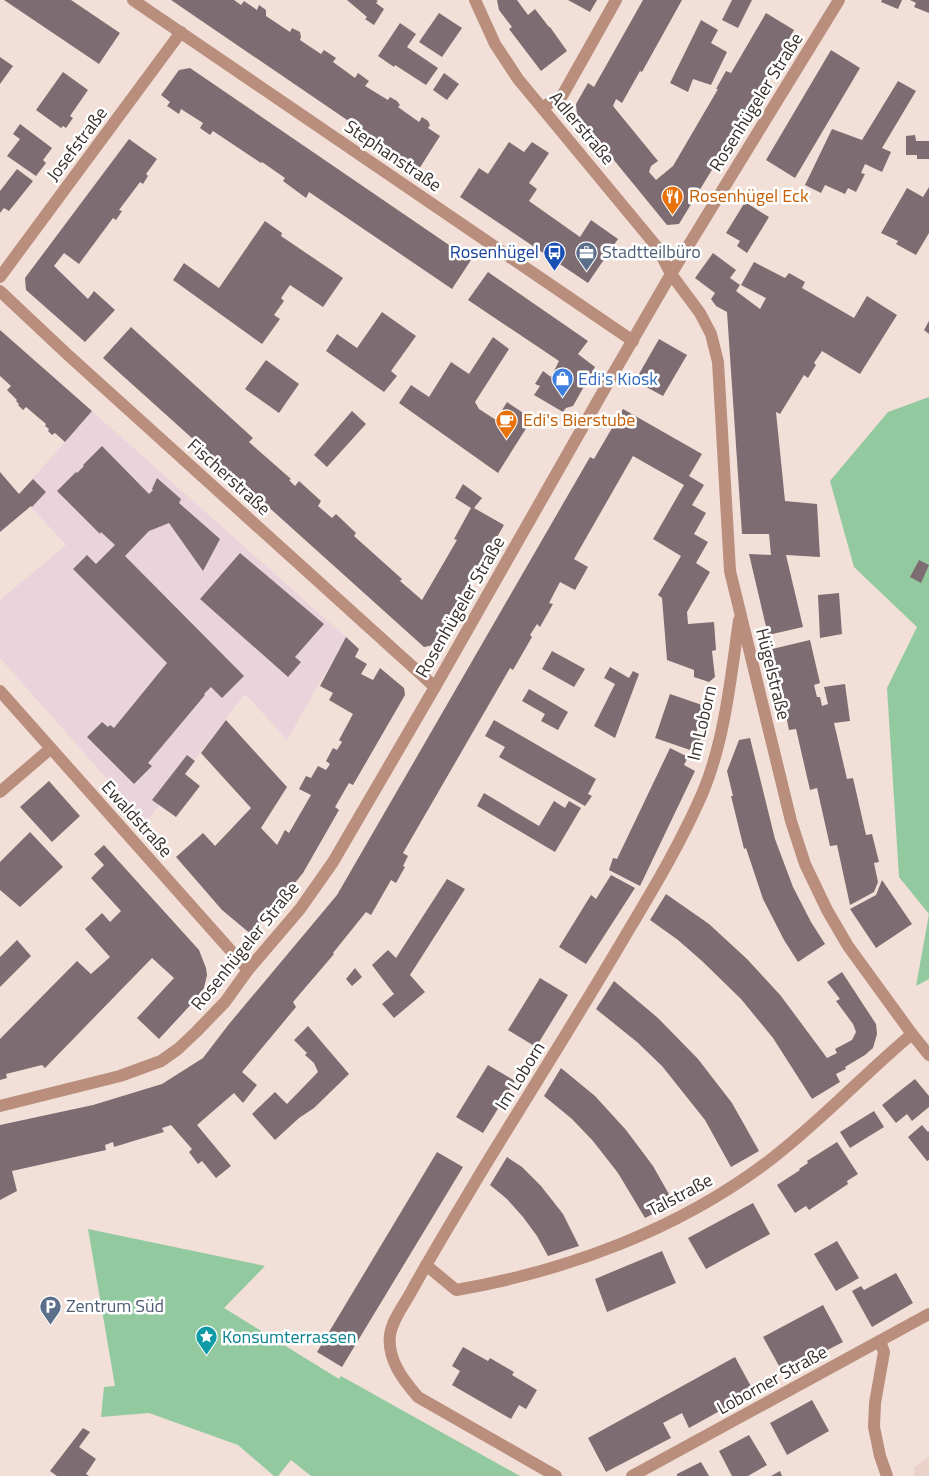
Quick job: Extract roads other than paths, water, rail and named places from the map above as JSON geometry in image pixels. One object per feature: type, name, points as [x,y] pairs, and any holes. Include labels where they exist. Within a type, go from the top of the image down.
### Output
[{"type":"street","name":"Stephanstraße","points":[[133,0],[633,341]]},
{"type":"street","name":"Adlerstraße","points":[[475,0],[495,44],[518,78],[658,247],[671,274]]},
{"type":"street","points":[[542,107],[562,96],[616,0]]},
{"type":"street","name":"Rosenhügeler Straße","points":[[0,1106],[120,1076],[161,1061],[178,1049],[225,1002],[248,970],[300,909],[333,862],[671,274],[839,0]]},
{"type":"street","name":"Josefstraße","points":[[0,277],[181,32]]},
{"type":"street","name":"Hügelstraße","points":[[671,274],[700,313],[711,334],[718,362],[730,571],[791,821],[805,864],[827,910],[848,946],[929,1055]]},
{"type":"street","name":"Fischerstraße","points":[[0,291],[68,355],[435,687]]},
{"type":"street","name":"Im Loborn","points":[[556,1476],[418,1397],[396,1368],[390,1336],[396,1319],[426,1266],[648,899],[683,832],[703,790],[720,737],[740,616]]},
{"type":"street","name":"Ewaldstraße","points":[[0,691],[248,970]]},
{"type":"street","points":[[0,792],[50,749]]},
{"type":"street","name":"Talstraße","points":[[426,1266],[456,1290],[492,1284],[610,1249],[665,1224],[730,1189],[770,1160],[812,1125],[881,1060],[912,1034]]},
{"type":"street","name":"Loborner Straße","points":[[632,1476],[929,1314]]},
{"type":"street","points":[[880,1341],[884,1352],[875,1403],[874,1427],[880,1456],[887,1476]]},
{"type":"place","name":"Rosenhügel Eck","points":[[673,215]]},
{"type":"place","name":"Rosenhügel","points":[[555,271]]},
{"type":"place","name":"Stadtteilbüro","points":[[586,271]]},
{"type":"place","name":"Edi's Kiosk","points":[[562,398]]},
{"type":"place","name":"Edi's Bierstube","points":[[507,439]]},
{"type":"place","name":"Zentrum Süd","points":[[50,1325]]},
{"type":"place","name":"Konsumterrassen","points":[[206,1356]]}]
